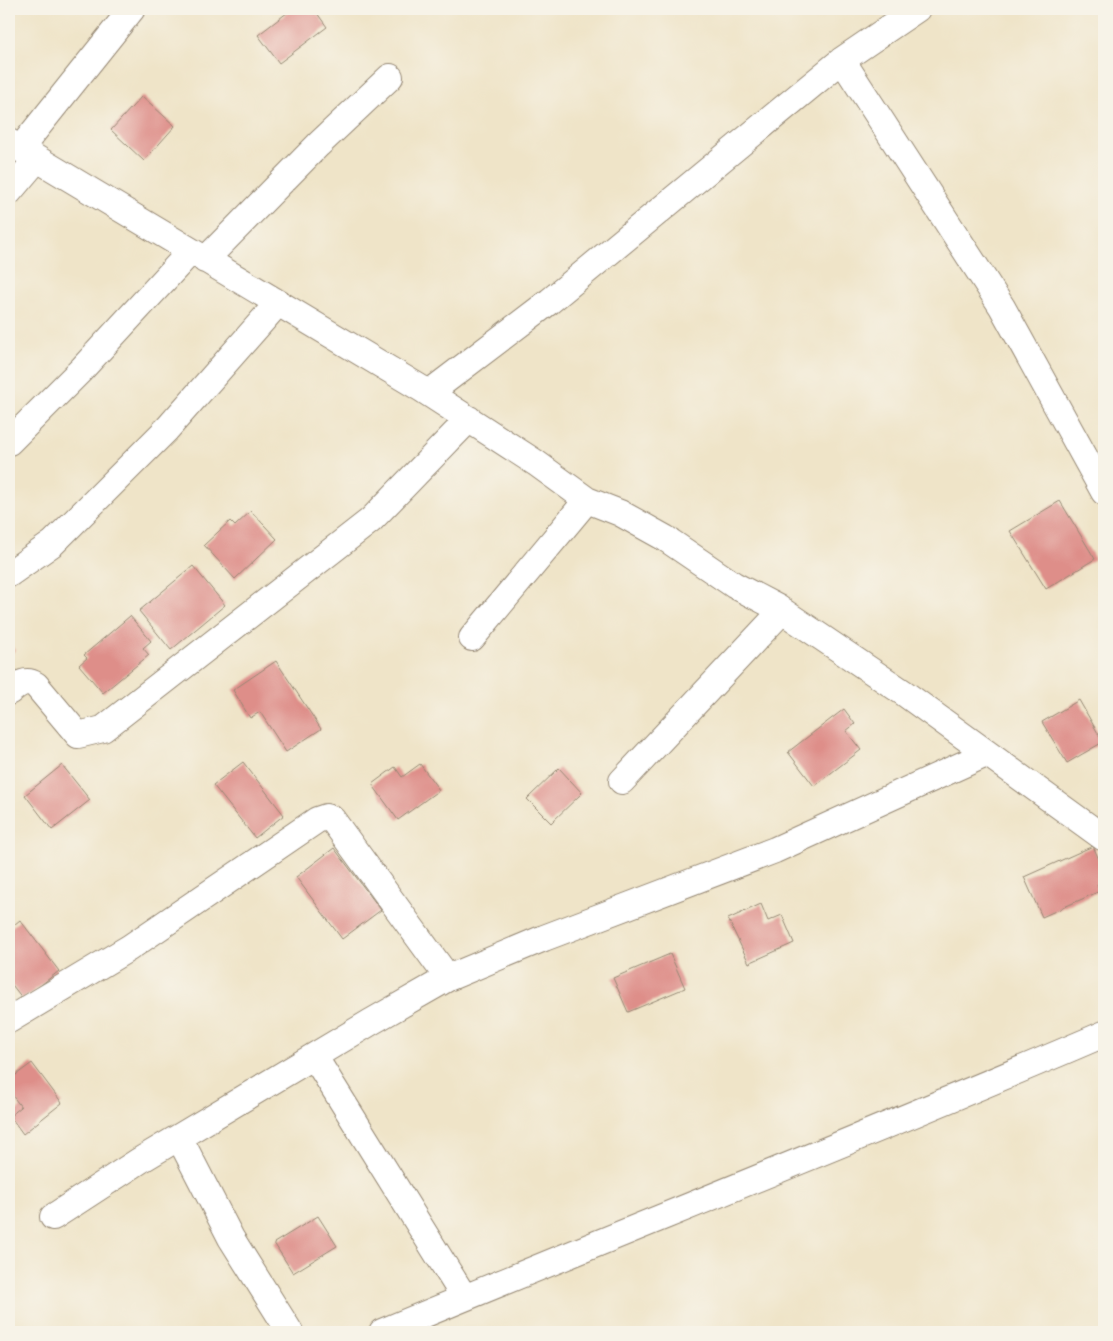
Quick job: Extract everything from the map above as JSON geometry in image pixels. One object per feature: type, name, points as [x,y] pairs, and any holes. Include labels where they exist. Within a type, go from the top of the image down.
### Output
[{"type":"street","points":[[9,192],[22,150],[132,9]]},
{"type":"street","points":[[429,393],[550,301],[842,60],[918,9]]},
{"type":"street","points":[[842,60],[1002,307],[1104,492]]},
{"type":"street","points":[[9,442],[198,255],[390,77]]},
{"type":"street","points":[[22,150],[429,393],[587,500],[620,513],[665,538],[734,585],[782,611],[904,693],[1104,838]]},
{"type":"street","points":[[9,574],[53,543],[167,429],[278,303]]},
{"type":"street","points":[[9,692],[21,682],[30,681],[36,685],[78,735],[103,729],[371,520],[470,419]]},
{"type":"street","points":[[472,638],[587,500]]},
{"type":"street","points":[[622,781],[782,611]]},
{"type":"street","points":[[53,1217],[179,1137],[448,978],[544,938],[775,850],[986,754]]},
{"type":"street","points":[[9,1020],[129,948],[317,820],[326,817],[332,819],[448,978]]},
{"type":"street","points":[[382,1332],[464,1296],[682,1211],[1104,1034]]},
{"type":"street","points":[[314,1056],[464,1296]]},
{"type":"street","points":[[179,1137],[231,1238],[290,1332]]},
{"type":"building","points":[[292,9],[314,9],[327,27],[279,63],[258,35]]},
{"type":"building","points":[[142,96],[175,126],[144,161],[111,130]]},
{"type":"building","points":[[1060,501],[1095,559],[1046,589],[1010,531]]},
{"type":"building","points":[[251,511],[277,539],[235,579],[204,545],[230,521],[235,526]]},
{"type":"building","points":[[193,566],[225,605],[171,650],[139,611]]},
{"type":"building","points":[[130,616],[151,641],[143,648],[149,655],[103,693],[79,665],[87,658],[84,655]]},
{"type":"building","points":[[9,644],[15,650],[9,656]]},
{"type":"building","points":[[276,661],[321,729],[286,752],[260,712],[250,718],[233,690]]},
{"type":"building","points":[[1079,700],[1103,742],[1067,763],[1042,722]]},
{"type":"building","points":[[844,709],[855,724],[846,731],[861,750],[814,786],[788,752]]},
{"type":"building","points":[[243,762],[284,815],[255,838],[213,785]]},
{"type":"building","points":[[420,764],[439,790],[398,820],[372,784],[395,767],[402,777]]},
{"type":"building","points":[[62,765],[90,800],[52,830],[25,795]]},
{"type":"building","points":[[559,768],[582,793],[551,823],[527,799]]},
{"type":"building","points":[[1093,846],[1104,871],[1104,882],[1097,885],[1100,891],[1042,917],[1024,877]]},
{"type":"building","points":[[334,848],[381,910],[342,939],[296,877]]},
{"type":"building","points":[[761,904],[768,921],[782,915],[794,943],[749,963],[728,919]]},
{"type":"building","points":[[20,920],[59,971],[23,999],[9,981],[9,929]]},
{"type":"building","points":[[670,954],[685,988],[628,1012],[613,978]]},
{"type":"building","points":[[32,1063],[62,1103],[23,1134],[10,1116],[21,1107],[9,1091],[9,1080]]},
{"type":"building","points":[[318,1216],[337,1246],[293,1273],[274,1243]]}]
